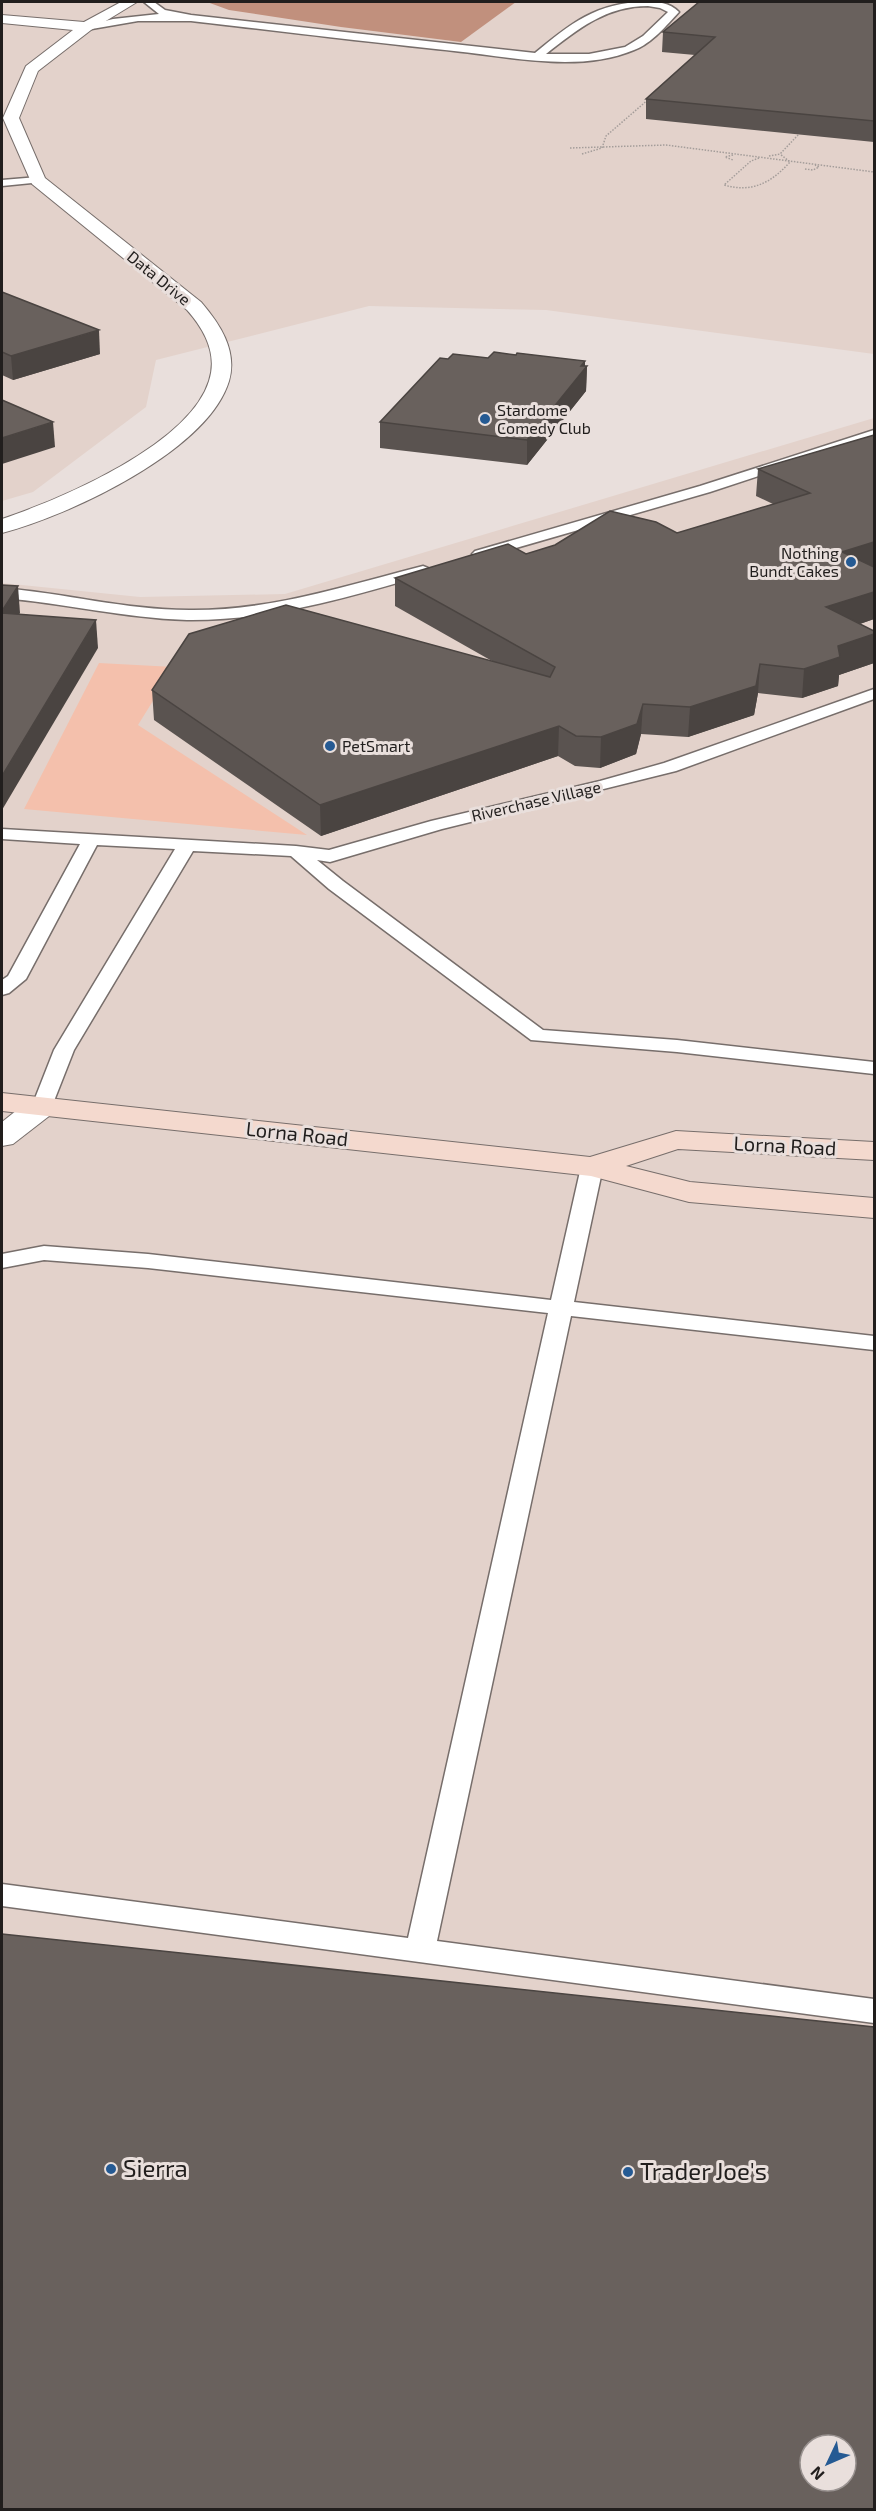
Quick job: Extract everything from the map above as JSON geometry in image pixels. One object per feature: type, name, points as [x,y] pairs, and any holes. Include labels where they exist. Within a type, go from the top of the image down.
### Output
[{"type":"street","name":"Data Drive","points":[[2,526],[83,493],[138,466],[180,434],[206,407],[219,382],[220,358],[215,332],[194,306],[38,180],[11,118],[31,69],[86,27],[130,2]]},
{"type":"street","points":[[2,19],[86,27]]},
{"type":"street","name":"Lorna Road","points":[[2,1102],[592,1167],[689,1192],[874,1208]]},
{"type":"street","points":[[2,1137],[42,1106]]},
{"type":"street","name":"Lorna Road","points":[[592,1167],[676,1140],[874,1151]]},
{"type":"lane","points":[[149,2],[162,12],[191,18]]},
{"type":"lane","points":[[86,27],[125,19],[160,16],[353,38],[539,55],[605,55],[632,48],[674,12],[667,6],[652,3],[626,3],[610,6],[596,13],[539,55]]},
{"type":"lane","points":[[2,183],[38,180]]},
{"type":"lane","points":[[465,559],[705,489],[874,434]]},
{"type":"lane","points":[[2,593],[138,611],[188,615],[226,613],[352,592],[442,566]]},
{"type":"lane","name":"Riverchase Village","points":[[2,834],[296,851],[330,856],[504,808],[670,767],[874,694]]},
{"type":"lane","points":[[2,989],[16,979],[91,840]]},
{"type":"lane","points":[[42,1106],[64,1050],[187,845]]},
{"type":"lane","points":[[296,851],[336,885],[538,1036],[677,1046],[874,1068]]},
{"type":"lane","points":[[420,1952],[563,1308],[592,1167]]},
{"type":"lane","points":[[2,1261],[44,1253],[148,1261],[874,1343]]},
{"type":"lane","points":[[2,1895],[874,2011]]},
{"type":"path","points":[[582,154],[597,151],[603,146],[606,136],[657,92]]},
{"type":"path","points":[[788,160],[790,162],[788,165],[760,187],[748,189],[724,185],[751,161],[780,154],[800,134]]},
{"type":"path","points":[[570,148],[666,145],[874,172]]},
{"type":"path","points":[[733,160],[725,157],[738,154]]},
{"type":"path","points":[[780,154],[788,160]]},
{"type":"path","points":[[805,169],[813,170],[819,167],[811,163]]},
{"type":"shaded area","points":[[2,2],[874,2],[874,354],[546,310],[369,306],[156,360],[146,407],[33,492],[2,501],[2,252],[4,251],[2,250]]},
{"type":"shaded area","points":[[207,2],[516,2],[461,42],[229,10]]},
{"type":"shaded area","points":[[874,418],[874,2509],[2,2509],[2,583],[140,597],[285,594]]},
{"type":"shaded area","points":[[99,663],[174,667],[138,725],[307,835],[24,809]]},
{"type":"building","points":[[699,2],[874,2],[874,121],[646,99],[715,37],[663,32]]},
{"type":"building","points":[[2,292],[99,330],[11,356],[2,352]]},
{"type":"building","points":[[494,352],[585,361],[581,366],[587,366],[527,440],[380,422],[440,358],[448,359],[453,354],[488,358]]},
{"type":"building","points":[[2,400],[53,422],[2,438]]},
{"type":"building","points":[[874,435],[874,542],[842,552],[874,567],[874,592],[826,607],[874,631],[874,634],[838,646],[840,657],[804,669],[760,664],[756,686],[690,707],[643,704],[637,724],[601,737],[576,736],[559,726],[320,805],[152,690],[189,634],[286,605],[550,677],[555,667],[395,578],[508,544],[526,554],[555,545],[610,511],[656,522],[677,533],[810,493],[758,469]]},
{"type":"building","points":[[2,585],[18,586],[2,611]]},
{"type":"building","points":[[2,613],[96,620],[2,776]]},
{"type":"building","points":[[2,1934],[874,2027],[874,2510],[2,2510]]},
{"type":"place","name":"Stardome Comedy Club","points":[[485,419]]},
{"type":"place","name":"Nothing Bundt Cakes","points":[[851,562]]},
{"type":"place","name":"PetSmart","points":[[330,746]]},
{"type":"place","name":"Sierra","points":[[111,2169]]},
{"type":"place","name":"Trader Joe's","points":[[628,2172]]}]
